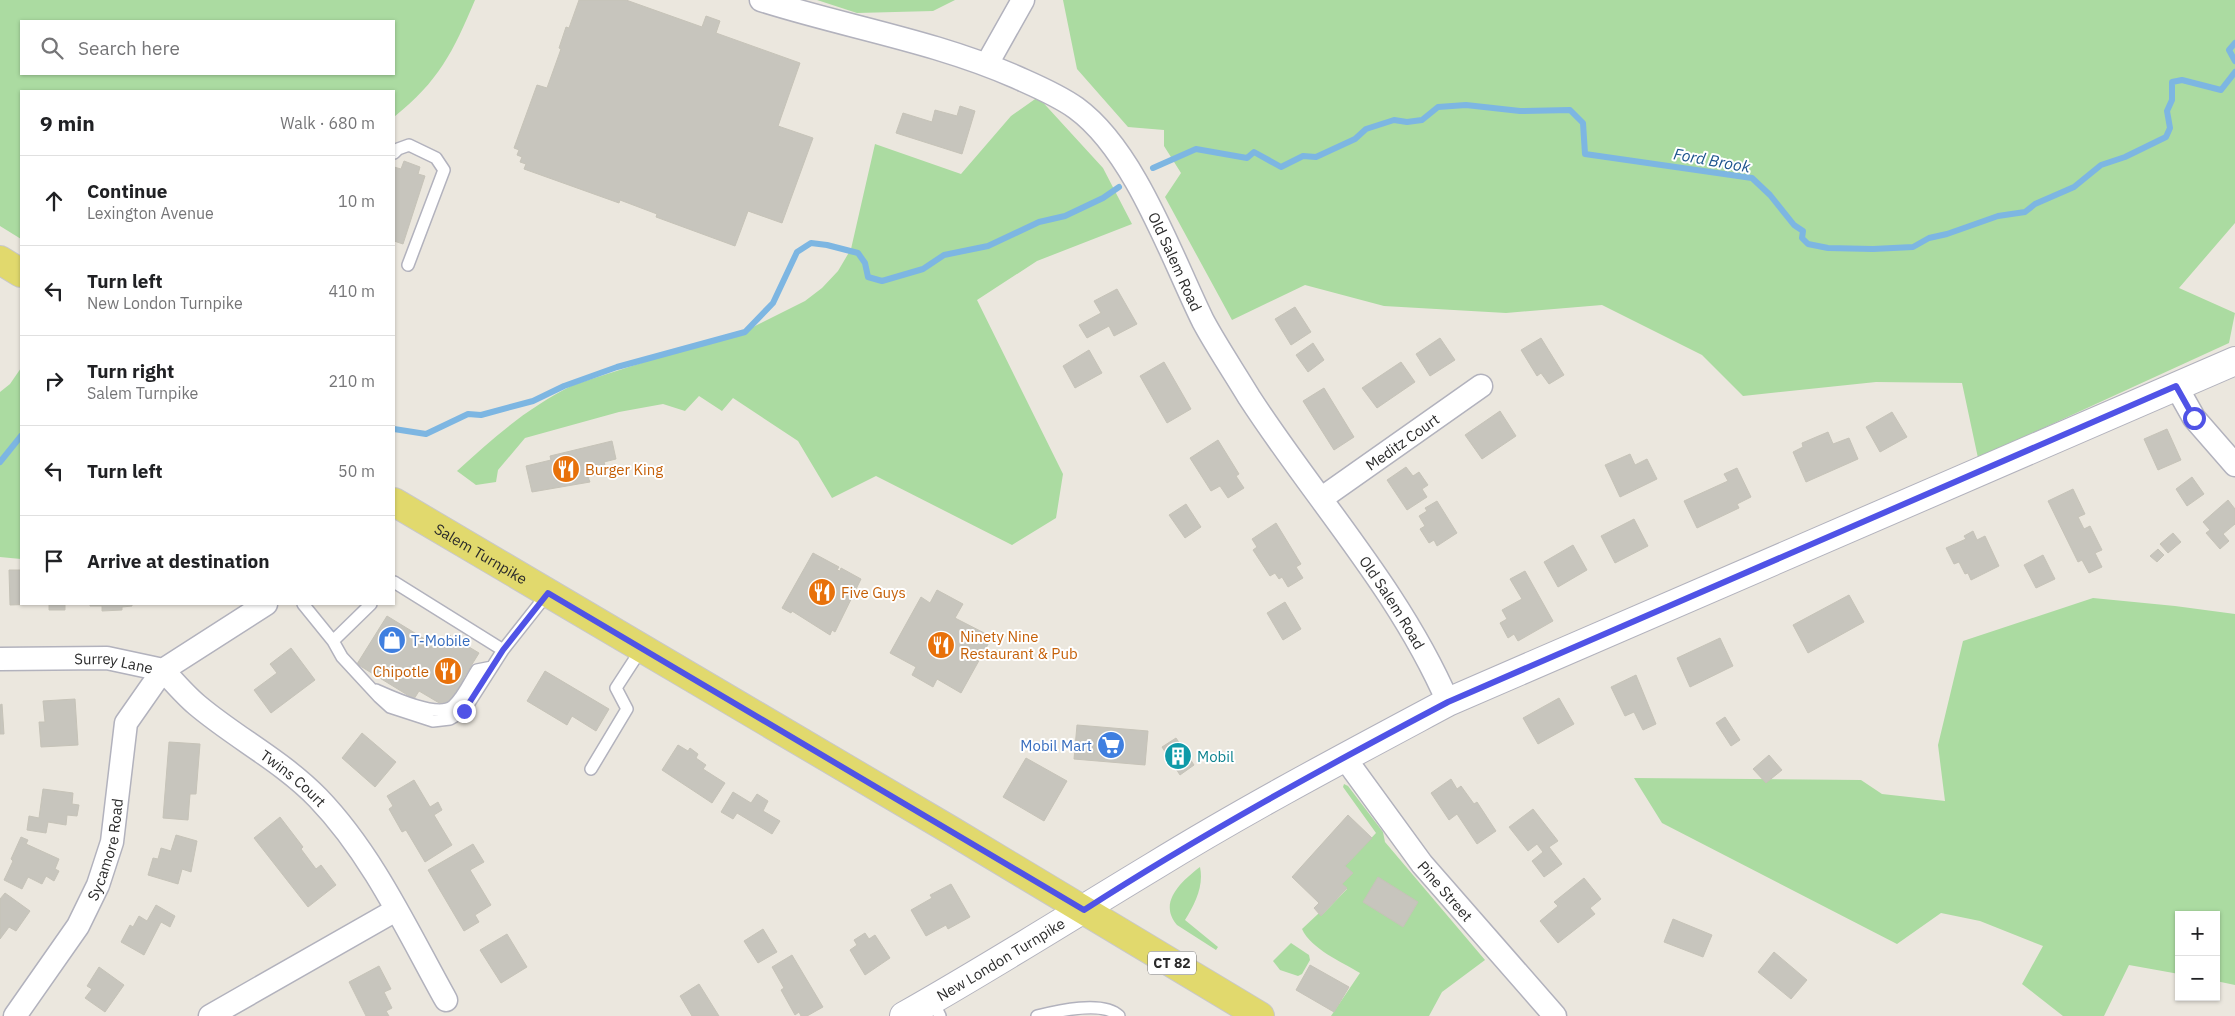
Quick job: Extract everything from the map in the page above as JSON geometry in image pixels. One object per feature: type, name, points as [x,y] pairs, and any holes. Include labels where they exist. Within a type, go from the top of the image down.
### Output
[{"type":"main road","points":[[0,260],[20,272]]},
{"type":"main road","name":"New London Turnpike","points":[[904,1016],[936,1008],[1084,910],[1193,842],[1344,757],[1448,702],[2235,361]]},
{"type":"main road","name":"Salem Turnpike","points":[[395,505],[642,648],[1084,910]]},
{"type":"main road","name":"CT 82","points":[[1084,910],[1260,1016]]},
{"type":"street","name":"Old Salem Road","points":[[761,0],[937,48],[987,64],[1045,90],[1076,108],[1105,136],[1126,164],[1205,323],[1250,398],[1390,594],[1434,669],[1448,702]]},
{"type":"street","points":[[987,64],[1023,0]]},
{"type":"street","name":"Meditz Court","points":[[1322,498],[1481,386]]},
{"type":"street","points":[[2176,386],[2194,418],[2235,465]]},
{"type":"street","name":"Surrey Lane","points":[[0,659],[107,658],[163,670],[264,605]]},
{"type":"street","name":"Twins Court","points":[[163,670],[198,705],[271,757],[318,798],[357,847],[396,910],[446,1000]]},
{"type":"street","name":"Sycamore Road","points":[[15,1016],[78,926],[98,885],[112,842],[126,723],[163,670]]},
{"type":"street","name":"Pine Street","points":[[1344,757],[1422,864],[1555,1016]]},
{"type":"street","points":[[210,1016],[396,910]]},
{"type":"lane","points":[[395,152],[409,145],[436,158],[444,170],[408,265]]},
{"type":"lane","points":[[395,583],[503,650]]},
{"type":"lane","points":[[304,605],[333,641],[342,657],[359,677],[374,690],[431,709],[444,710],[453,707],[477,670],[492,668],[503,650],[548,593]]},
{"type":"lane","points":[[333,641],[370,605]]},
{"type":"lane","points":[[591,769],[627,709],[616,688],[642,648]]},
{"type":"lane","points":[[1037,1016],[1089,1006],[1115,1012],[1119,1016]]},
{"type":"green space","points":[[0,0],[475,0],[452,50],[434,78],[423,91],[395,116],[395,90],[20,90],[20,238],[0,226]]},
{"type":"green space","points":[[817,0],[955,0],[933,11],[857,13]]},
{"type":"green space","points":[[1063,0],[2235,0],[2235,223],[2179,288],[2235,313],[2229,343],[1978,458],[1962,383],[1876,382],[1743,396],[1702,355],[1602,305],[1506,313],[1384,306],[1305,285],[1232,320],[1165,197],[1181,173],[1164,146],[1164,130],[1128,127],[1077,69]]},
{"type":"green space","points":[[1038,97],[1103,168],[1132,224],[1037,261],[977,300],[1063,474],[1056,518],[1012,545],[876,476],[832,498],[798,441],[733,398],[722,411],[699,396],[685,411],[663,404],[619,412],[525,438],[498,470],[496,482],[476,485],[457,471],[484,446],[526,413],[573,385],[753,327],[805,301],[822,288],[838,271],[851,249],[875,144],[961,174],[1011,116]]},
{"type":"green space","points":[[20,369],[20,559],[0,557],[0,392],[10,384]]},
{"type":"green space","points":[[2093,598],[2235,614],[2235,985],[2220,982],[2220,911],[2175,911],[2175,973],[2129,965],[2104,1016],[2063,1016],[2022,984],[2043,946],[1980,921],[1941,913],[1897,944],[1662,823],[1634,778],[1861,780],[1882,794],[1945,801],[1938,745],[1963,641]]},
{"type":"green space","points":[[1344,784],[1348,786],[1383,832],[1385,842],[1485,960],[1442,992],[1429,1016],[1331,1016],[1360,973],[1336,960],[1312,943],[1302,929],[1319,913],[1322,915],[1347,889],[1342,884],[1352,873],[1345,866],[1376,833],[1343,787]]},
{"type":"green space","points":[[1200,867],[1200,888],[1185,920],[1218,947],[1216,950],[1177,925],[1170,908],[1171,900],[1180,885]]},
{"type":"green space","points":[[1291,943],[1309,955],[1310,960],[1302,974],[1298,976],[1280,970],[1273,961]]},
{"type":"building","points":[[579,0],[626,0],[702,27],[706,16],[720,21],[716,33],[800,63],[778,126],[813,138],[782,223],[748,211],[735,246],[656,217],[657,214],[620,200],[619,203],[524,169],[526,164],[520,162],[522,157],[517,155],[519,150],[514,148],[537,85],[547,88],[561,49],[559,48],[566,27],[569,28]]},
{"type":"building","points":[[960,106],[975,111],[962,154],[896,133],[903,113],[932,122],[935,110],[957,116]]},
{"type":"building","points":[[404,161],[420,167],[418,174],[425,176],[403,244],[395,241],[395,167],[401,169]]},
{"type":"building","points":[[1117,289],[1137,324],[1114,336],[1109,326],[1087,338],[1079,325],[1101,313],[1094,301]]},
{"type":"building","points":[[1295,307],[1311,332],[1291,345],[1275,319]]},
{"type":"building","points":[[1440,338],[1455,360],[1430,376],[1416,354]]},
{"type":"building","points":[[1541,338],[1564,375],[1549,384],[1541,373],[1537,376],[1521,350]]},
{"type":"building","points":[[1313,343],[1324,360],[1308,372],[1296,355]]},
{"type":"building","points":[[1089,350],[1102,373],[1075,388],[1063,366]]},
{"type":"building","points":[[1164,362],[1191,409],[1167,423],[1140,376]]},
{"type":"building","points":[[1401,362],[1415,382],[1377,408],[1362,388]]},
{"type":"building","points":[[1324,388],[1354,437],[1334,450],[1303,401]]},
{"type":"building","points":[[1500,411],[1516,436],[1482,459],[1465,435]]},
{"type":"building","points":[[1892,412],[1907,437],[1880,452],[1866,427]]},
{"type":"building","points":[[2167,429],[2181,460],[2158,470],[2144,439]]},
{"type":"building","points":[[1828,432],[1833,444],[1849,438],[1858,459],[1806,482],[1793,452],[1803,447],[1802,443]]},
{"type":"building","points":[[1218,440],[1239,474],[1236,476],[1244,488],[1228,498],[1220,486],[1211,491],[1190,458]]},
{"type":"building","name":"Burger King","points":[[612,441],[616,459],[604,462],[607,473],[588,477],[590,482],[532,492],[526,466],[551,460],[550,456]]},
{"type":"building","points":[[1630,454],[1635,465],[1647,459],[1657,479],[1620,497],[1605,465]]},
{"type":"building","points":[[1406,467],[1413,476],[1419,472],[1428,485],[1422,489],[1427,497],[1407,510],[1387,480]]},
{"type":"building","points":[[1737,468],[1751,497],[1737,504],[1739,508],[1697,528],[1684,501],[1728,481],[1724,474]]},
{"type":"building","points":[[2192,477],[2204,494],[2187,506],[2176,489]]},
{"type":"building","points":[[2073,489],[2085,514],[2078,517],[2084,529],[2090,526],[2102,550],[2095,553],[2102,567],[2089,573],[2082,560],[2078,562],[2048,501]]},
{"type":"building","points":[[2228,500],[2235,509],[2235,524],[2223,534],[2229,541],[2220,549],[2206,533],[2210,530],[2203,522]]},
{"type":"building","points":[[1437,501],[1457,533],[1437,546],[1434,540],[1429,543],[1420,529],[1425,526],[1419,516],[1427,511],[1425,508]]},
{"type":"building","points":[[1186,504],[1201,527],[1185,538],[1169,515]]},
{"type":"building","points":[[1634,519],[1648,546],[1615,563],[1601,536]]},
{"type":"building","points":[[1276,523],[1301,564],[1296,567],[1303,578],[1288,587],[1282,577],[1279,579],[1275,573],[1270,576],[1253,550],[1257,547],[1252,539]]},
{"type":"building","points":[[1973,531],[1977,540],[1985,536],[1999,566],[1971,580],[1968,573],[1965,574],[1959,562],[1954,564],[1946,548],[1966,539],[1964,536]]},
{"type":"building","points":[[2173,533],[2181,542],[2168,553],[2160,544]]},
{"type":"building","points":[[1573,545],[1587,570],[1558,587],[1544,562]]},
{"type":"building","points":[[2158,549],[2164,555],[2157,562],[2150,556]]},
{"type":"building","name":"Five Guys","points":[[813,553],[839,567],[837,570],[840,571],[841,568],[861,579],[835,632],[832,630],[830,635],[792,611],[791,613],[782,608]]},
{"type":"building","points":[[2043,555],[2055,579],[2036,588],[2024,565]]},
{"type":"building","points":[[9,570],[20,570],[20,605],[10,605]]},
{"type":"building","points":[[1525,571],[1553,621],[1518,641],[1514,634],[1508,638],[1500,623],[1507,619],[1502,610],[1522,599],[1510,579]]},
{"type":"building","name":"Ninety Nine Restaurant & Pub","points":[[937,590],[963,604],[955,618],[992,637],[961,693],[937,679],[933,687],[912,675],[916,667],[890,653],[921,597],[930,603]]},
{"type":"building","points":[[1849,595],[1864,622],[1808,653],[1793,625]]},
{"type":"building","points":[[1285,602],[1301,629],[1283,640],[1267,613]]},
{"type":"building","points":[[49,605],[65,605],[65,610],[49,610]]},
{"type":"building","points":[[132,605],[122,607],[122,610],[102,611],[102,606],[90,606]]},
{"type":"building","points":[[387,616],[441,649],[449,635],[479,653],[463,679],[467,681],[462,690],[458,688],[446,707],[419,691],[414,699],[357,664]]},
{"type":"building","points":[[1720,638],[1733,666],[1690,687],[1677,658]]},
{"type":"building","points":[[291,648],[315,680],[271,713],[254,690],[277,673],[270,664]]},
{"type":"building","points":[[545,671],[609,709],[596,731],[572,716],[567,725],[527,701]]},
{"type":"building","points":[[1636,675],[1656,724],[1643,730],[1634,712],[1625,716],[1611,687]]},
{"type":"building","points":[[1559,698],[1574,724],[1538,744],[1523,718]]},
{"type":"building","points":[[75,699],[78,745],[41,747],[39,722],[45,722],[43,701]]},
{"type":"building","points":[[2,704],[4,734],[0,734],[0,705]]},
{"type":"building","points":[[1725,717],[1740,740],[1731,746],[1716,723]]},
{"type":"building","name":"Mobil Mart","points":[[1077,725],[1148,731],[1145,765],[1074,759]]},
{"type":"building","points":[[362,733],[396,762],[375,787],[342,758]]},
{"type":"building","name":"Mobil","points":[[1176,738],[1194,765],[1180,775],[1162,747]]},
{"type":"building","points":[[169,742],[200,744],[196,794],[190,794],[188,820],[163,818]]},
{"type":"building","points":[[678,745],[688,751],[690,748],[698,754],[696,758],[706,765],[703,769],[725,783],[712,803],[662,770]]},
{"type":"building","points":[[1769,755],[1782,770],[1766,783],[1753,769]]},
{"type":"building","points":[[1026,758],[1067,781],[1044,821],[1003,797]]},
{"type":"building","points":[[1451,779],[1457,789],[1461,786],[1474,804],[1477,802],[1496,831],[1477,844],[1457,814],[1449,820],[1431,793]]},
{"type":"building","points":[[414,780],[430,807],[438,802],[442,810],[434,815],[452,845],[425,862],[406,830],[402,832],[389,809],[393,806],[387,796]]},
{"type":"building","points":[[43,789],[73,793],[72,804],[79,805],[77,816],[67,815],[66,825],[48,822],[46,833],[27,830],[29,816],[39,818]]},
{"type":"building","points":[[733,792],[751,803],[757,794],[768,801],[763,811],[780,821],[772,834],[737,813],[733,819],[721,812]]},
{"type":"building","points":[[1533,809],[1558,841],[1549,847],[1562,864],[1544,877],[1532,861],[1543,852],[1537,844],[1528,851],[1509,827]]},
{"type":"building","points":[[1348,815],[1372,838],[1345,866],[1353,873],[1342,884],[1347,888],[1321,916],[1314,908],[1319,903],[1292,877]]},
{"type":"building","points":[[280,817],[303,847],[301,849],[316,869],[321,865],[336,885],[308,907],[254,838]]},
{"type":"building","points":[[176,835],[197,841],[191,872],[182,869],[178,884],[148,875],[153,858],[158,859],[161,848],[171,851]]},
{"type":"building","points":[[21,837],[28,840],[26,844],[59,859],[55,869],[59,871],[54,881],[46,876],[42,884],[28,877],[22,889],[4,880]]},
{"type":"building","points":[[473,844],[484,862],[470,870],[491,905],[475,915],[479,922],[464,931],[428,870]]},
{"type":"building","points":[[1378,877],[1418,902],[1403,927],[1363,902]]},
{"type":"building","points":[[1584,878],[1601,899],[1590,908],[1595,914],[1558,943],[1540,921],[1558,906],[1554,902]]},
{"type":"building","points":[[951,884],[970,917],[948,929],[946,925],[926,936],[911,910],[932,898],[930,895]]},
{"type":"building","points":[[5,893],[30,911],[16,931],[9,927],[0,939],[0,899]]},
{"type":"building","points":[[156,905],[175,916],[170,927],[161,922],[144,955],[121,942],[130,925],[133,927],[139,916],[147,921]]},
{"type":"building","points":[[1673,919],[1712,935],[1703,957],[1664,942]]},
{"type":"building","points":[[763,929],[777,952],[758,963],[744,941]]},
{"type":"building","points":[[865,933],[869,939],[875,935],[890,958],[865,975],[850,950],[857,945],[854,940]]},
{"type":"building","points":[[507,934],[527,967],[501,983],[480,950]]},
{"type":"building","points":[[1774,952],[1807,980],[1791,999],[1758,972]]},
{"type":"building","points":[[792,955],[823,1007],[807,1016],[801,1016],[799,1012],[795,1015],[781,990],[784,988],[772,967]]},
{"type":"building","points":[[1310,965],[1349,987],[1334,1012],[1296,990]]},
{"type":"building","points":[[379,966],[391,989],[384,992],[392,1008],[386,1011],[389,1016],[366,1016],[349,982]]},
{"type":"building","points":[[99,967],[124,985],[105,1012],[85,998],[92,989],[87,986]]},
{"type":"building","points":[[699,984],[719,1016],[692,1016],[680,996]]},
{"type":"waterway","name":"Ford Brook","points":[[2235,43],[2229,50],[2235,61]]},
{"type":"waterway","name":"Ford Brook","points":[[1153,168],[1196,149],[1247,158],[1254,152],[1281,167],[1303,156],[1316,157],[1355,139],[1366,129],[1394,120],[1407,122],[1422,120],[1438,107],[1466,105],[1520,111],[1570,110],[1583,123],[1585,154],[1752,178],[1770,195],[1794,225],[1803,231],[1802,238],[1808,244],[1828,248],[1873,249],[1913,247],[1929,238],[1947,234],[1998,216],[2025,212],[2035,204],[2074,187],[2101,165],[2125,157],[2166,137],[2170,128],[2167,111],[2172,100],[2172,82],[2182,80],[2221,90],[2235,72]]},
{"type":"waterway","points":[[395,429],[426,434],[468,414],[481,415],[533,401],[564,386],[617,367],[745,332],[773,303],[797,252],[811,243],[858,253],[865,263],[868,277],[882,281],[923,269],[944,255],[988,246],[1039,222],[1065,216],[1103,198],[1119,187]]},
{"type":"waterway","points":[[0,462],[20,437]]},
{"type":"place","name":"Burger King","points":[[566,469]]},
{"type":"place","name":"Five Guys","points":[[822,592]]},
{"type":"place","name":"T-Mobile","points":[[392,640]]},
{"type":"place","name":"Ninety Nine Restaurant & Pub","points":[[941,645]]},
{"type":"place","name":"Chipotle","points":[[448,671]]},
{"type":"place","name":"Mobil Mart","points":[[1111,745]]},
{"type":"place","name":"Mobil","points":[[1178,756]]},
{"type":"route","points":[[464,711],[503,650],[548,593],[1084,910],[1154,865],[1209,833],[1344,757],[1448,702],[1770,564],[2176,386],[2194,418]]}]
